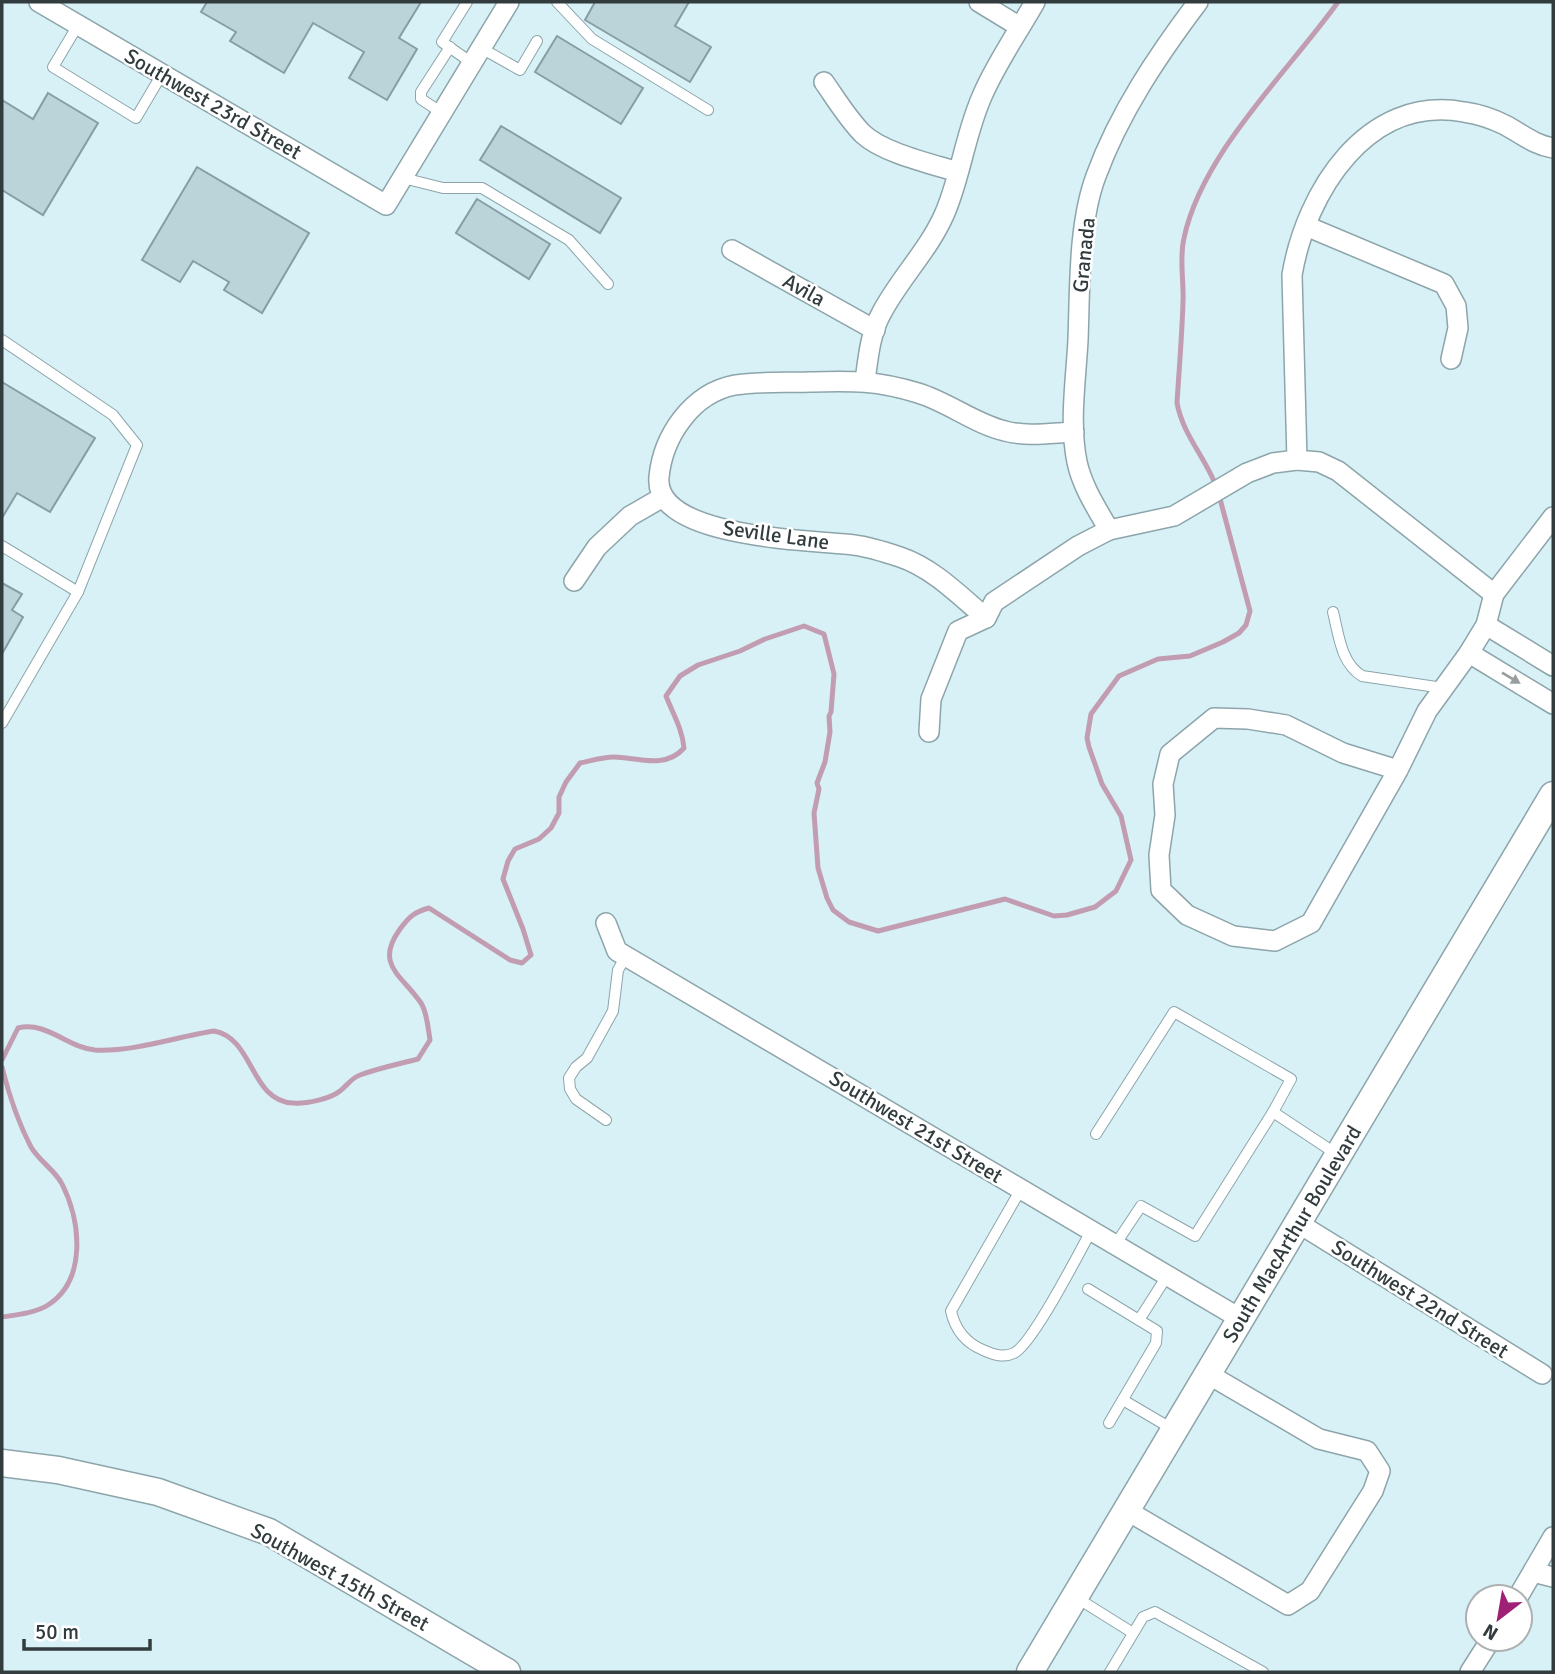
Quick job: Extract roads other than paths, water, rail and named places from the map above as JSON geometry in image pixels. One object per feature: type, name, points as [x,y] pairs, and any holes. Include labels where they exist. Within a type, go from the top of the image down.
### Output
[{"type":"main road","name":"South MacArthur Boulevard","points":[[1030,1672],[1553,795]]},
{"type":"main road","name":"Southwest 15th Street","points":[[2,1463],[58,1470],[158,1492],[270,1532],[507,1672]]},
{"type":"street","name":"Southwest 23rd Street","points":[[39,2],[386,205],[403,178]]},
{"type":"street","points":[[403,178],[509,2]]},
{"type":"street","points":[[979,2],[1020,27]]},
{"type":"street","points":[[865,381],[870,349],[880,314],[936,232],[946,212],[982,94],[1035,2]]},
{"type":"street","name":"Granada","points":[[1109,530],[1091,498],[1077,464],[1074,432],[1081,254],[1094,179],[1110,141],[1172,37],[1198,2]]},
{"type":"street","points":[[824,82],[865,136],[896,152],[958,172]]},
{"type":"street","points":[[1297,460],[1292,275],[1295,254],[1306,226],[1336,166],[1367,135],[1406,115],[1441,109],[1464,111],[1504,125],[1533,142],[1553,148]]},
{"type":"street","points":[[1306,226],[1444,284],[1457,306],[1458,328],[1451,359]]},
{"type":"street","name":"Avila","points":[[732,250],[875,330]]},
{"type":"street","points":[[574,582],[597,547],[621,524],[663,497],[659,481],[661,459],[668,440],[688,412],[715,392],[733,385],[865,381],[920,394],[1005,431],[1033,434],[1074,432]]},
{"type":"street","points":[[929,732],[931,699],[958,631],[986,618],[994,602],[1079,546],[1109,530],[1174,516],[1247,473],[1273,463],[1297,460],[1320,462],[1338,471],[1494,594]]},
{"type":"street","name":"Seville Lane","points":[[663,497],[679,510],[702,522],[731,531],[791,541],[853,545],[901,557],[934,576],[986,618]]},
{"type":"street","points":[[1398,770],[1343,752],[1286,725],[1248,719],[1214,718],[1170,754],[1163,784],[1165,815],[1159,855],[1161,890],[1187,915],[1233,936],[1275,941],[1311,923],[1398,770],[1427,712],[1486,625],[1494,594],[1553,517]]},
{"type":"street","points":[[1486,625],[1553,666]]},
{"type":"street","points":[[1469,653],[1553,704]]},
{"type":"street","name":"Southwest 21st Street","points":[[606,923],[617,951],[1241,1319]]},
{"type":"street","name":"Southwest 22nd Street","points":[[1298,1223],[1542,1374]]},
{"type":"street","points":[[1126,1510],[1288,1605],[1310,1591],[1373,1492],[1380,1471],[1367,1451],[1319,1439],[1208,1374]]},
{"type":"street","points":[[1526,1583],[1553,1537]]},
{"type":"street","points":[[1533,1572],[1553,1577]]},
{"type":"street","points":[[1470,1672],[1482,1653]]},
{"type":"lane","points":[[467,2],[442,42],[450,47],[520,70],[537,41]]},
{"type":"lane","points":[[556,2],[592,39],[708,110]]},
{"type":"lane","points":[[78,25],[53,67],[136,118],[162,74]]},
{"type":"lane","points":[[442,113],[421,99],[421,92],[450,47]]},
{"type":"lane","points":[[403,178],[443,188],[482,188],[569,240],[608,284]]},
{"type":"lane","points":[[2,340],[113,415],[137,445],[78,592],[2,723]]},
{"type":"lane","points":[[2,546],[78,592]]},
{"type":"lane","points":[[1332,612],[1351,670],[1362,676],[1443,688]]},
{"type":"lane","points":[[607,1120],[576,1099],[570,1089],[569,1078],[576,1067],[587,1058],[612,1011],[618,970],[626,956]]},
{"type":"lane","points":[[1096,1134],[1174,1012],[1291,1079],[1195,1236],[1141,1206],[1115,1245]]},
{"type":"lane","points":[[1273,1112],[1339,1155]]},
{"type":"lane","points":[[1021,1189],[951,1311],[954,1324],[976,1347],[1002,1356],[1016,1353],[1033,1333],[1091,1231]]},
{"type":"lane","points":[[1139,1320],[1167,1276]]},
{"type":"lane","points":[[1088,1289],[1157,1331],[1156,1343],[1110,1423]]},
{"type":"lane","points":[[1123,1400],[1174,1430]]},
{"type":"lane","points":[[1075,1597],[1133,1633]]},
{"type":"lane","points":[[1110,1672],[1143,1617],[1155,1612],[1263,1672]]},
{"type":"waterway","points":[[1216,486],[1189,436],[1177,403],[1183,315],[1184,238],[1194,206],[1227,144],[1338,2]]},
{"type":"waterway","points":[[2,1060],[18,1028],[38,1028],[76,1045],[95,1050],[140,1046],[214,1031],[227,1036],[237,1045],[268,1092],[279,1100],[298,1103],[330,1096],[360,1075],[418,1059],[430,1040],[425,1011],[390,961],[393,941],[406,921],[429,908],[510,960],[522,963],[531,955],[503,879],[508,861],[515,849],[539,839],[551,828],[559,813],[559,797],[580,763],[614,757],[659,761],[676,755],[684,748],[683,741],[666,696],[680,676],[698,665],[804,626],[824,634],[834,674],[830,732],[825,762],[817,783],[819,789],[814,813],[818,868],[833,910],[849,922],[878,931],[1005,899],[1054,916],[1095,907],[1116,891],[1131,860],[1121,816],[1102,784],[1089,747],[1087,738],[1091,714],[1119,676],[1158,659],[1190,656],[1223,642],[1239,633],[1246,625],[1250,611],[1219,495]]},
{"type":"waterway","points":[[2,1067],[14,1108],[31,1147],[62,1184],[73,1215],[77,1249],[75,1265],[61,1294],[38,1310],[2,1317]]}]
